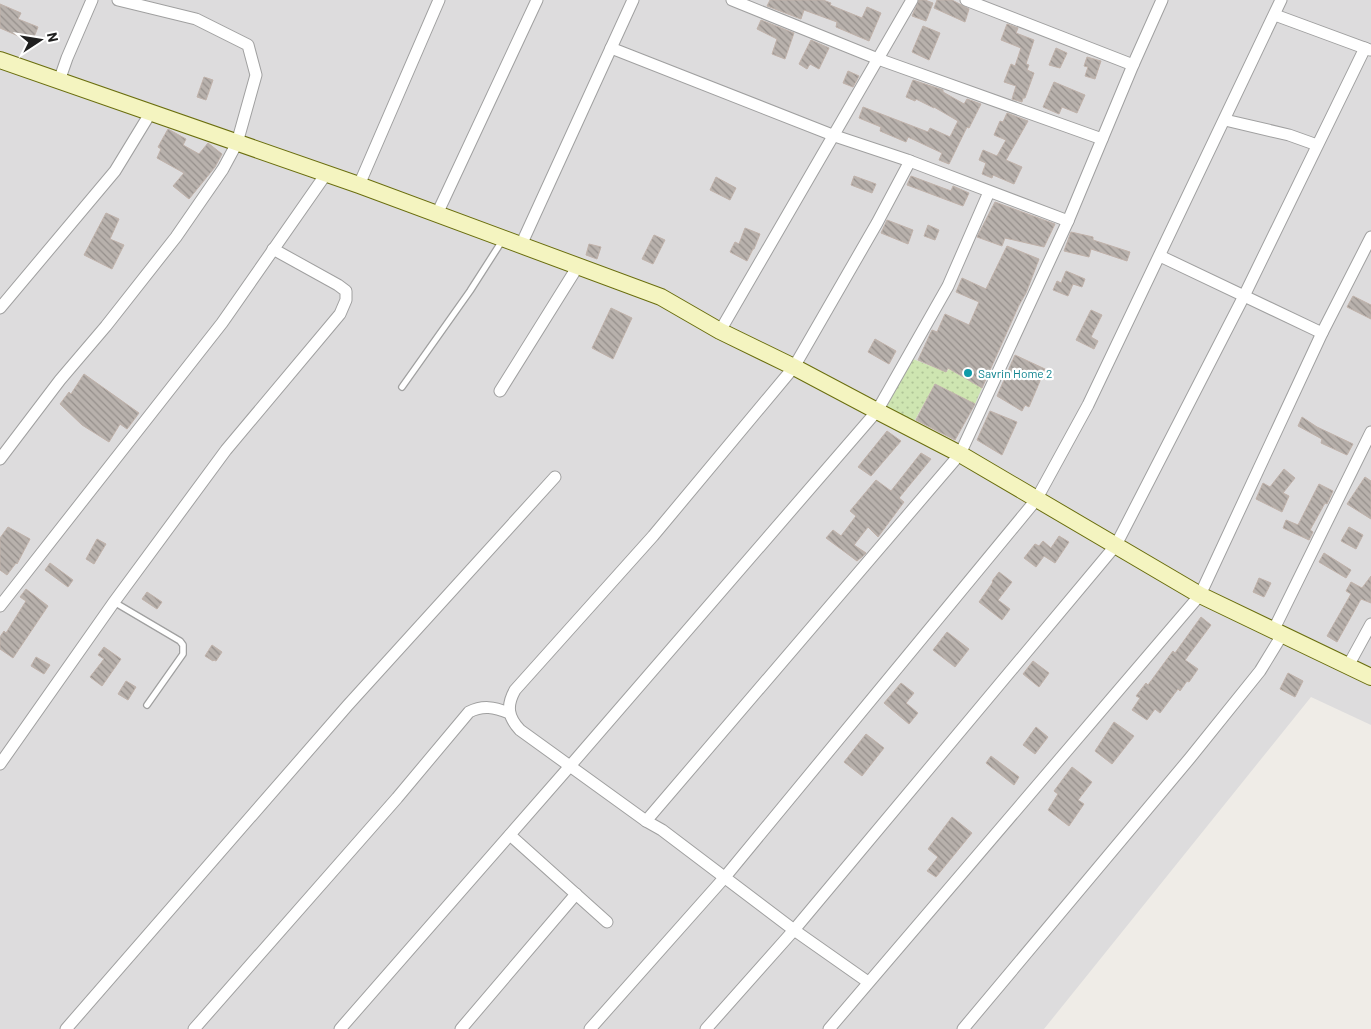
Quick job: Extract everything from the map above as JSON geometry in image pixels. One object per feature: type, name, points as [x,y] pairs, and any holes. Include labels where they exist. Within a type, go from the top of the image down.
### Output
[{"type":"street","points":[[59,81],[92,0]]},
{"type":"street","points":[[0,459],[60,380],[106,326],[176,237],[223,169],[237,143],[256,75],[248,45],[196,19],[118,0]]},
{"type":"street","points":[[359,185],[439,0]]},
{"type":"street","points":[[438,214],[537,0]]},
{"type":"street","points":[[521,245],[633,0]]},
{"type":"street","points":[[732,0],[878,59],[1102,139]]},
{"type":"street","points":[[720,331],[835,136],[912,0]]},
{"type":"street","points":[[966,0],[1133,65]]},
{"type":"street","points":[[646,821],[960,454],[1068,221],[1162,0]]},
{"type":"street","points":[[590,1029],[725,878],[1036,500],[1088,405],[1281,0]]},
{"type":"street","points":[[706,1029],[794,930],[1116,545],[1244,296],[1317,145],[1368,49],[1275,15]]},
{"type":"street","points":[[611,48],[835,136],[910,161],[1068,221]]},
{"type":"street","points":[[0,60],[359,185],[660,297],[720,331],[794,366],[960,454],[1200,595],[1371,677]]},
{"type":"street","points":[[0,308],[115,171],[151,112]]},
{"type":"street","points":[[1225,120],[1317,145]]},
{"type":"street","points":[[868,982],[794,930],[662,830],[646,821],[520,730],[512,722],[508,706],[516,690],[654,536],[794,366],[877,223],[910,161]]},
{"type":"street","points":[[0,606],[222,323],[326,174]]},
{"type":"street","points":[[340,1029],[876,411],[948,286],[989,192]]},
{"type":"street","points":[[829,1029],[1200,595],[1322,333],[1371,237]]},
{"type":"street","points":[[0,764],[114,602],[226,450],[340,314],[346,300],[346,291],[273,250]]},
{"type":"street","points":[[1160,256],[1322,333]]},
{"type":"street","points":[[500,391],[578,266]]},
{"type":"street","points":[[964,1029],[1196,751],[1260,671],[1371,432]]},
{"type":"street","points":[[66,1029],[348,705],[556,478]]},
{"type":"street","points":[[1348,666],[1371,624]]},
{"type":"street","points":[[194,1029],[397,798],[469,712],[481,707],[498,708],[509,712]]},
{"type":"street","points":[[510,835],[607,922]]},
{"type":"street","points":[[461,1029],[576,894]]},
{"type":"lane","points":[[402,387],[470,291],[503,239]]},
{"type":"lane","points":[[114,602],[183,644],[183,654],[147,706]]},
{"type":"shaded area","points":[[0,0],[1371,0],[1371,725],[1311,697],[1044,1029],[0,1029]]},
{"type":"green space","points":[[908,357],[946,372],[949,369],[982,388],[975,404],[935,384],[911,427],[877,411]]},
{"type":"building","points":[[770,0],[823,0],[831,3],[830,5],[862,18],[867,7],[881,13],[869,41],[836,27],[837,22],[804,10],[801,19],[767,6]]},
{"type":"building","points":[[919,0],[933,3],[926,21],[912,16]]},
{"type":"building","points":[[937,0],[952,0],[969,9],[965,22],[934,8]]},
{"type":"building","points":[[0,4],[21,13],[18,19],[38,27],[32,42],[0,28]]},
{"type":"building","points":[[761,20],[794,33],[785,59],[772,54],[777,39],[757,29]]},
{"type":"building","points":[[1007,24],[1018,28],[1016,33],[1034,40],[1026,64],[1029,65],[1027,70],[1034,73],[1022,102],[1012,99],[1016,86],[1004,82],[1011,64],[1015,66],[1021,48],[1001,40]]},
{"type":"building","points":[[923,26],[940,33],[929,60],[912,52]]},
{"type":"building","points":[[811,40],[829,48],[819,69],[810,64],[807,69],[799,64]]},
{"type":"building","points":[[1056,48],[1067,53],[1060,68],[1049,65]]},
{"type":"building","points":[[1087,57],[1101,61],[1095,79],[1085,76],[1088,67],[1084,66]]},
{"type":"building","points":[[848,71],[859,76],[853,87],[843,83]]},
{"type":"building","points":[[204,77],[213,80],[206,100],[197,97]]},
{"type":"building","points":[[913,80],[943,90],[943,92],[964,104],[967,99],[981,104],[969,128],[967,127],[949,164],[939,160],[942,153],[908,137],[906,142],[880,131],[881,127],[859,118],[863,107],[928,132],[930,128],[950,137],[958,121],[934,107],[906,97]]},
{"type":"building","points":[[1054,82],[1085,95],[1077,113],[1062,107],[1059,114],[1043,107]]},
{"type":"building","points":[[1007,113],[1028,121],[1006,160],[1022,167],[1014,184],[993,175],[992,178],[982,174],[986,163],[979,160],[983,150],[997,156],[1006,140],[994,135],[1000,121],[1003,122]]},
{"type":"building","points":[[168,129],[186,139],[183,145],[199,154],[208,143],[222,154],[215,167],[189,199],[173,186],[184,173],[157,158],[161,149],[158,147]]},
{"type":"building","points":[[854,176],[876,184],[872,193],[851,185]]},
{"type":"building","points":[[911,176],[951,191],[953,186],[969,193],[963,206],[907,185]]},
{"type":"building","points":[[716,177],[736,188],[730,200],[710,190]]},
{"type":"building","points":[[995,202],[1055,224],[1044,247],[1005,238],[1002,246],[977,237]]},
{"type":"building","points":[[106,213],[119,219],[110,239],[124,245],[112,269],[84,255]]},
{"type":"building","points":[[887,220],[913,230],[908,244],[881,233]]},
{"type":"building","points":[[928,225],[939,230],[935,240],[924,236]]},
{"type":"building","points":[[745,228],[760,234],[747,261],[730,252],[735,242],[739,244]]},
{"type":"building","points":[[1071,232],[1093,237],[1093,240],[1130,252],[1127,261],[1091,249],[1089,257],[1064,251]]},
{"type":"building","points":[[654,235],[665,240],[653,264],[642,259]]},
{"type":"building","points":[[589,244],[601,247],[597,259],[586,255]]},
{"type":"building","points":[[1007,246],[1039,259],[1026,293],[982,388],[948,368],[946,372],[918,360],[932,330],[937,332],[945,314],[969,325],[979,302],[956,292],[962,278],[986,289]]},
{"type":"building","points":[[1066,271],[1085,279],[1082,287],[1073,284],[1068,296],[1053,290],[1057,281],[1061,283]]},
{"type":"building","points":[[1353,296],[1371,305],[1371,319],[1347,307]]},
{"type":"building","points":[[611,308],[632,318],[613,359],[592,348]]},
{"type":"building","points":[[1091,310],[1102,315],[1091,337],[1098,341],[1094,349],[1076,340]]},
{"type":"building","points":[[875,339],[896,351],[889,364],[868,352]]},
{"type":"building","points":[[1015,355],[1045,369],[1029,407],[1025,405],[1022,411],[997,396]]},
{"type":"building","points":[[84,374],[139,413],[127,429],[120,424],[109,442],[82,425],[60,404],[69,392],[71,394]]},
{"type":"building","points":[[935,384],[975,404],[955,440],[916,420]]},
{"type":"building","points":[[990,411],[1017,422],[1002,455],[977,440]]},
{"type":"building","points":[[1302,417],[1317,427],[1353,444],[1347,455],[1321,443],[1322,439],[1298,426]]},
{"type":"building","points":[[887,431],[901,441],[871,476],[858,467]]},
{"type":"building","points":[[921,453],[931,459],[899,498],[904,502],[878,537],[868,527],[854,545],[866,553],[863,556],[857,561],[826,538],[833,530],[841,536],[856,516],[850,511],[876,480],[891,491]]},
{"type":"building","points":[[1284,469],[1295,478],[1283,493],[1289,496],[1282,512],[1256,499],[1263,483],[1270,487]]},
{"type":"building","points":[[1365,477],[1371,481],[1371,519],[1347,504]]},
{"type":"building","points":[[1319,484],[1333,491],[1310,530],[1313,532],[1309,540],[1283,528],[1286,520],[1298,525]]},
{"type":"building","points":[[8,527],[30,539],[17,564],[7,575],[0,570],[0,538]]},
{"type":"building","points":[[1349,527],[1363,535],[1356,549],[1341,541]]},
{"type":"building","points":[[1059,536],[1069,542],[1055,563],[1044,556],[1036,567],[1024,558],[1035,544],[1039,546],[1043,541],[1051,548]]},
{"type":"building","points":[[97,539],[106,544],[94,564],[86,559]]},
{"type":"building","points":[[1324,553],[1351,570],[1346,578],[1319,562]]},
{"type":"building","points":[[50,563],[73,580],[68,587],[45,570]]},
{"type":"building","points":[[999,572],[1012,582],[998,600],[1010,609],[1002,620],[979,602]]},
{"type":"building","points":[[1371,576],[1371,603],[1361,599],[1337,642],[1327,636],[1351,594],[1346,591],[1351,582],[1362,588]]},
{"type":"building","points":[[1259,578],[1271,583],[1264,597],[1253,592]]},
{"type":"building","points":[[26,589],[48,606],[13,658],[0,649],[0,637],[4,631],[6,633],[26,601],[20,597]]},
{"type":"building","points":[[147,592],[162,602],[157,609],[142,599]]},
{"type":"building","points":[[1201,617],[1211,625],[1185,660],[1198,669],[1180,691],[1178,689],[1160,713],[1155,709],[1147,720],[1132,710],[1140,698],[1136,696],[1146,683],[1148,685],[1173,651],[1175,653]]},
{"type":"building","points":[[947,632],[969,649],[955,667],[933,650]]},
{"type":"building","points":[[212,645],[222,652],[216,661],[205,656]]},
{"type":"building","points":[[104,647],[121,659],[102,686],[90,677],[104,659],[98,655]]},
{"type":"building","points":[[36,657],[50,665],[44,674],[31,666]]},
{"type":"building","points":[[1033,661],[1049,673],[1039,687],[1023,674]]},
{"type":"building","points":[[1288,673],[1303,681],[1295,697],[1280,689]]},
{"type":"building","points":[[126,681],[136,687],[128,700],[118,694]]},
{"type":"building","points":[[901,683],[914,693],[906,703],[918,713],[909,724],[884,703]]},
{"type":"building","points":[[1114,722],[1134,736],[1112,764],[1095,751]]},
{"type":"building","points":[[1036,727],[1048,737],[1035,754],[1023,745]]},
{"type":"building","points":[[866,734],[884,748],[862,776],[844,762]]},
{"type":"building","points":[[991,756],[1019,777],[1014,785],[986,763]]},
{"type":"building","points":[[1072,767],[1092,782],[1078,800],[1084,804],[1069,826],[1048,810],[1058,794],[1054,791]]},
{"type":"building","points":[[952,817],[972,833],[936,877],[927,871],[938,857],[928,849]]},
{"type":"place","name":"Savrin Home 2","points":[[968,373]]}]
